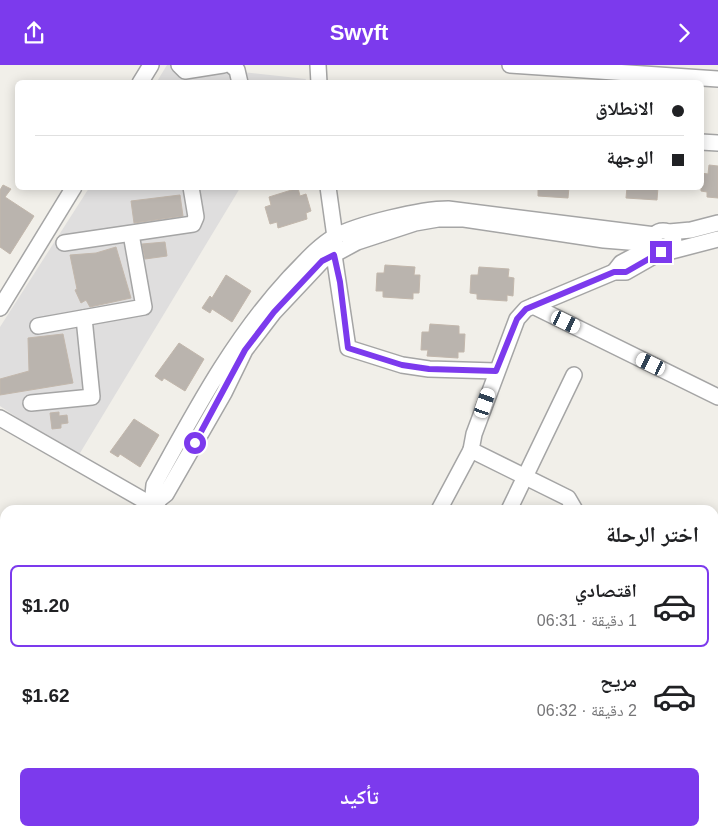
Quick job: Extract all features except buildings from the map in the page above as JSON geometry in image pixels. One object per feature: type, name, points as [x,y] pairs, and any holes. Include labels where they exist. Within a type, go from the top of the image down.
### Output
[{"type":"street","points":[[142,80],[151,65]]},
{"type":"street","points":[[179,65],[186,71],[222,65]]},
{"type":"street","points":[[231,65],[237,70],[239,80]]},
{"type":"street","points":[[318,65],[319,80]]},
{"type":"street","points":[[510,65],[718,79]]},
{"type":"street","points":[[704,142],[718,143]]},
{"type":"street","points":[[0,309],[72,190]]},
{"type":"street","points":[[64,243],[193,224],[196,217],[192,190]]},
{"type":"street","points":[[328,190],[335,237],[334,255],[340,282],[348,348],[402,365],[429,369],[496,371]]},
{"type":"street","points":[[157,505],[154,485],[230,352],[265,305],[307,259],[335,237],[413,213],[440,209],[567,223],[660,244]]},
{"type":"street","points":[[158,505],[251,343],[274,312],[322,261],[357,243],[438,219],[464,219],[604,240],[660,244],[718,239]]},
{"type":"street","points":[[442,505],[470,450],[496,371],[517,319],[532,306],[614,272],[621,263],[660,244],[691,230],[718,223]]},
{"type":"street","points":[[38,326],[144,307],[130,234]]},
{"type":"street","points":[[532,306],[718,397]]},
{"type":"street","points":[[31,403],[92,397],[84,317]]},
{"type":"street","points":[[510,505],[574,375]]},
{"type":"street","points":[[0,418],[153,505]]},
{"type":"street","points":[[470,450],[568,498],[572,505]]},
{"type":"shaded area","points":[[167,65],[306,79],[306,80],[158,80]]},
{"type":"shaded area","points":[[88,190],[239,190],[77,458],[0,406],[0,327]]},
{"type":"route","points":[[195,443],[224,393],[245,350],[274,312],[322,261],[334,255],[340,282],[348,348],[402,365],[429,369],[496,371],[517,319],[526,309],[614,272],[626,272],[638,267],[661,252]]}]
